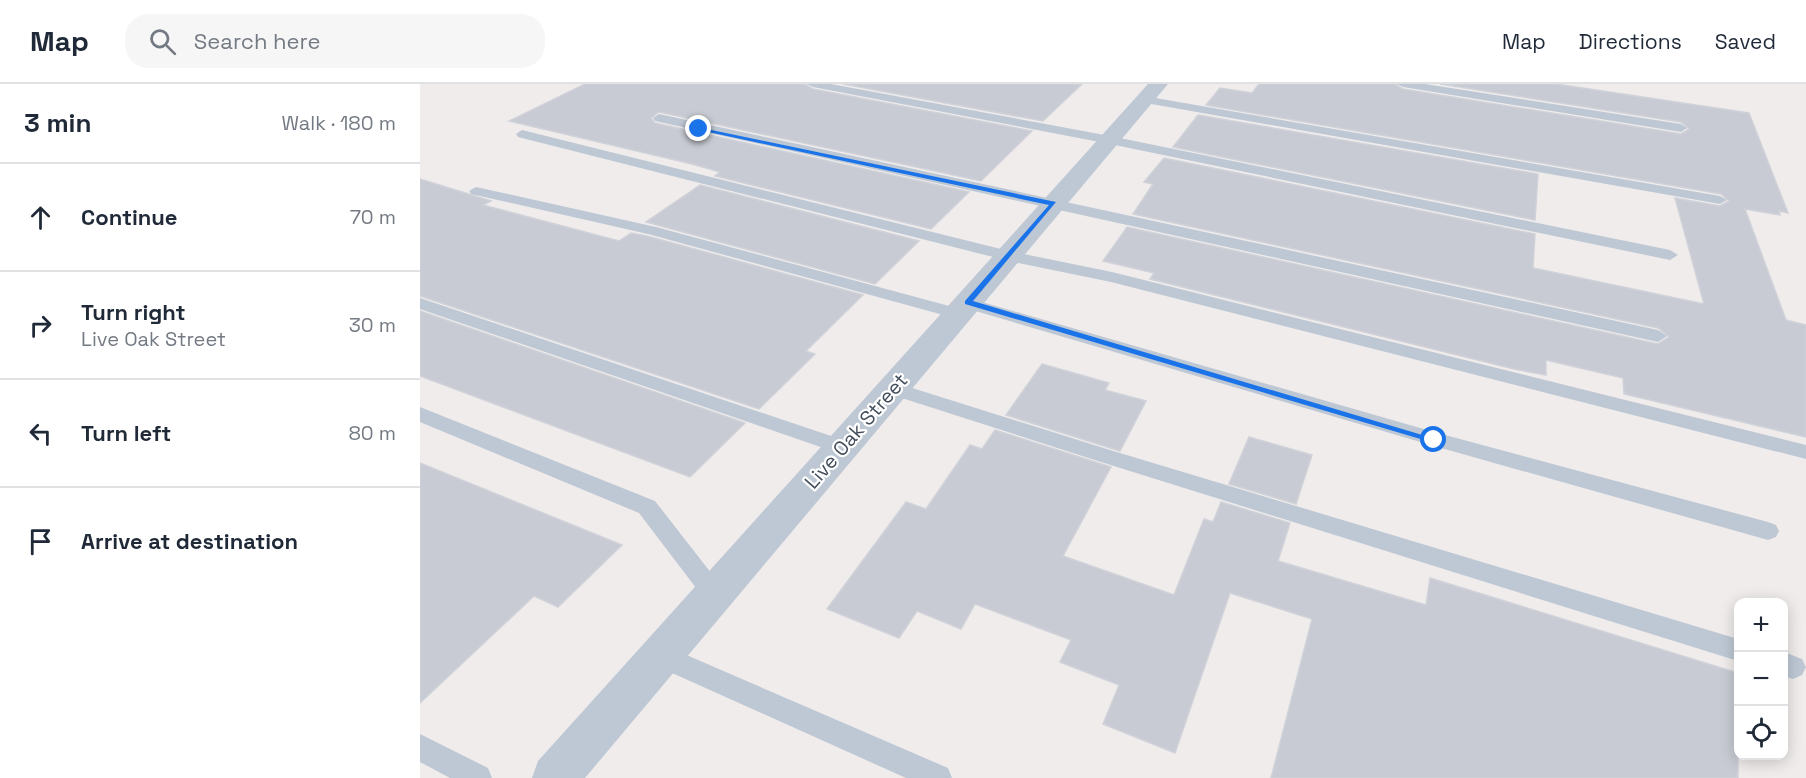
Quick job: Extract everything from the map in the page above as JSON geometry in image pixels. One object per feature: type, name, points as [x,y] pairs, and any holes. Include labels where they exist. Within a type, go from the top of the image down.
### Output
[{"type":"street","name":"Live Oak Street","points":[[555,778],[1151,92]]},
{"type":"lane","points":[[813,84],[1110,140],[1670,255]]},
{"type":"lane","points":[[1403,84],[1681,128]]},
{"type":"lane","points":[[1151,92],[1720,200]]},
{"type":"lane","points":[[659,118],[1658,336]]},
{"type":"lane","points":[[522,134],[1009,256],[1112,277],[1806,452]]},
{"type":"lane","points":[[476,191],[651,230],[963,308],[1768,531]]},
{"type":"lane","points":[[420,303],[842,447]]},
{"type":"lane","points":[[893,388],[1142,468],[1734,649]]},
{"type":"lane","points":[[420,414],[647,507],[714,594]]},
{"type":"lane","points":[[661,656],[938,778]]},
{"type":"lane","points":[[420,747],[478,778]]},
{"type":"building","points":[[585,84],[805,84],[813,89],[1032,131],[981,181],[659,112],[651,118],[655,123],[969,192],[931,229],[715,176],[720,172],[692,164],[509,121]]},
{"type":"building","points":[[843,84],[1082,84],[1043,121]]},
{"type":"building","points":[[1259,84],[1395,84],[1403,89],[1681,134],[1689,129],[1681,122],[1440,84],[1556,84],[1749,113],[1788,213],[1779,211],[1780,215],[1745,209],[1786,320],[1806,325],[1806,437],[1624,394],[1623,378],[1546,360],[1546,375],[1514,369],[1150,279],[1154,273],[1103,261],[1127,227],[1658,344],[1669,337],[1658,328],[1133,214],[1153,184],[1144,182],[1164,158],[1535,234],[1533,268],[1704,304],[1675,198],[1720,206],[1729,201],[1721,194],[1206,105],[1220,88],[1252,93]]},
{"type":"building","points":[[1198,115],[1538,174],[1535,220],[1173,147]]},
{"type":"building","points":[[420,179],[491,201],[483,205],[619,241],[631,233],[647,236],[863,295],[806,351],[815,354],[759,409],[420,296]]},
{"type":"building","points":[[700,185],[919,241],[875,284],[646,222]]},
{"type":"building","points":[[420,311],[745,423],[690,477],[420,376]]},
{"type":"building","points":[[1042,364],[1109,383],[1105,390],[1146,401],[1120,451],[1006,415]]},
{"type":"building","points":[[995,430],[1111,467],[1063,556],[1174,595],[1204,519],[1213,522],[1221,502],[1290,523],[1278,561],[1426,605],[1430,578],[1734,672],[1734,760],[1738,760],[1738,778],[1271,778],[1312,619],[1230,593],[1175,753],[1103,724],[1119,685],[1060,662],[1071,640],[975,604],[961,629],[917,611],[899,638],[827,609],[906,502],[926,509],[970,445],[982,449]]},
{"type":"building","points":[[1249,437],[1312,455],[1296,504],[1229,484]]},
{"type":"building","points":[[420,463],[622,545],[558,607],[534,596],[420,703]]},
{"type":"route","points":[[699,129],[1054,204],[968,303],[1434,440]]}]
